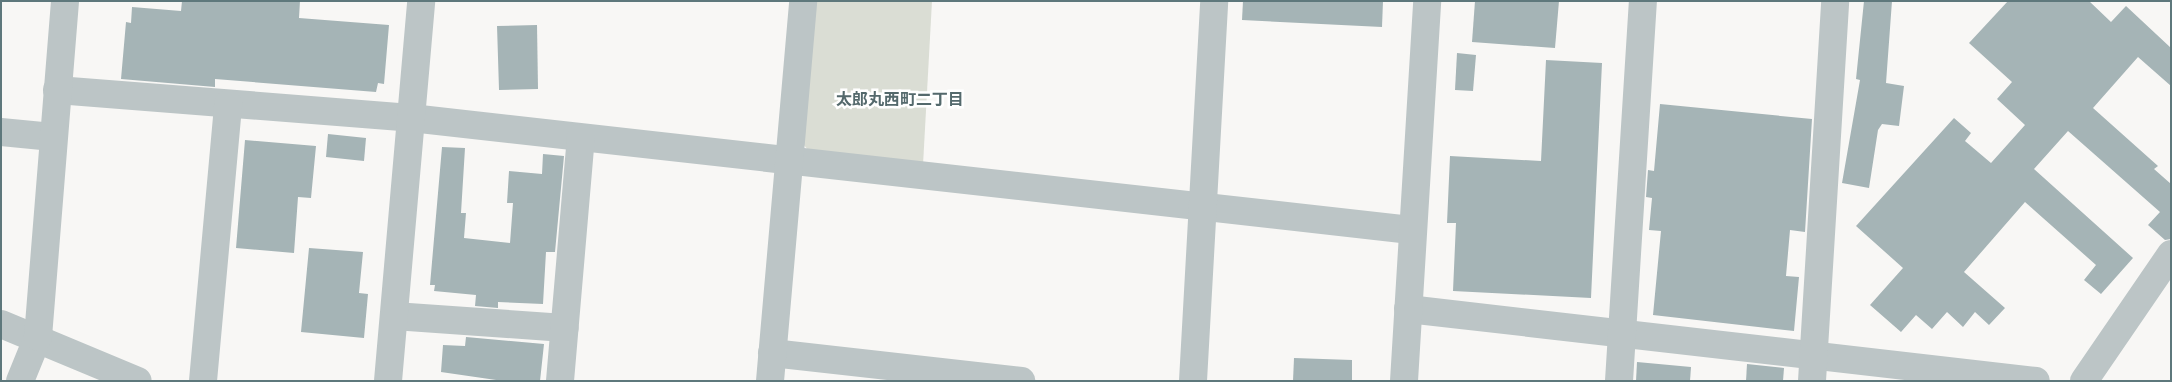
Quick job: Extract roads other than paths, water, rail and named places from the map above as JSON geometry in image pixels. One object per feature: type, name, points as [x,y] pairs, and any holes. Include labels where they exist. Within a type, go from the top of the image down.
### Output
[{"type":"street","points":[[20,381],[38,337],[65,1]]},
{"type":"street","points":[[388,381],[421,1]]},
{"type":"street","points":[[770,381],[803,1]]},
{"type":"street","points":[[1193,381],[1205,204],[1214,1]]},
{"type":"street","points":[[1404,381],[1427,1]]},
{"type":"street","points":[[1619,381],[1643,1]]},
{"type":"street","points":[[1812,368],[1835,1]]},
{"type":"street","points":[[57,90],[411,118],[581,138],[1205,204],[1412,230]]},
{"type":"street","points":[[203,381],[228,104]]},
{"type":"street","points":[[1,132],[53,137]]},
{"type":"street","points":[[560,381],[581,138]]},
{"type":"street","points":[[2084,381],[2171,254]]},
{"type":"street","points":[[1408,309],[1622,334],[1812,368],[2036,381]]},
{"type":"street","points":[[394,316],[565,328]]},
{"type":"street","points":[[1,324],[38,337],[138,381]]},
{"type":"street","points":[[772,353],[1020,381]]},
{"type":"district","name":"太郎丸西町二丁目","points":[[900,99]]}]
